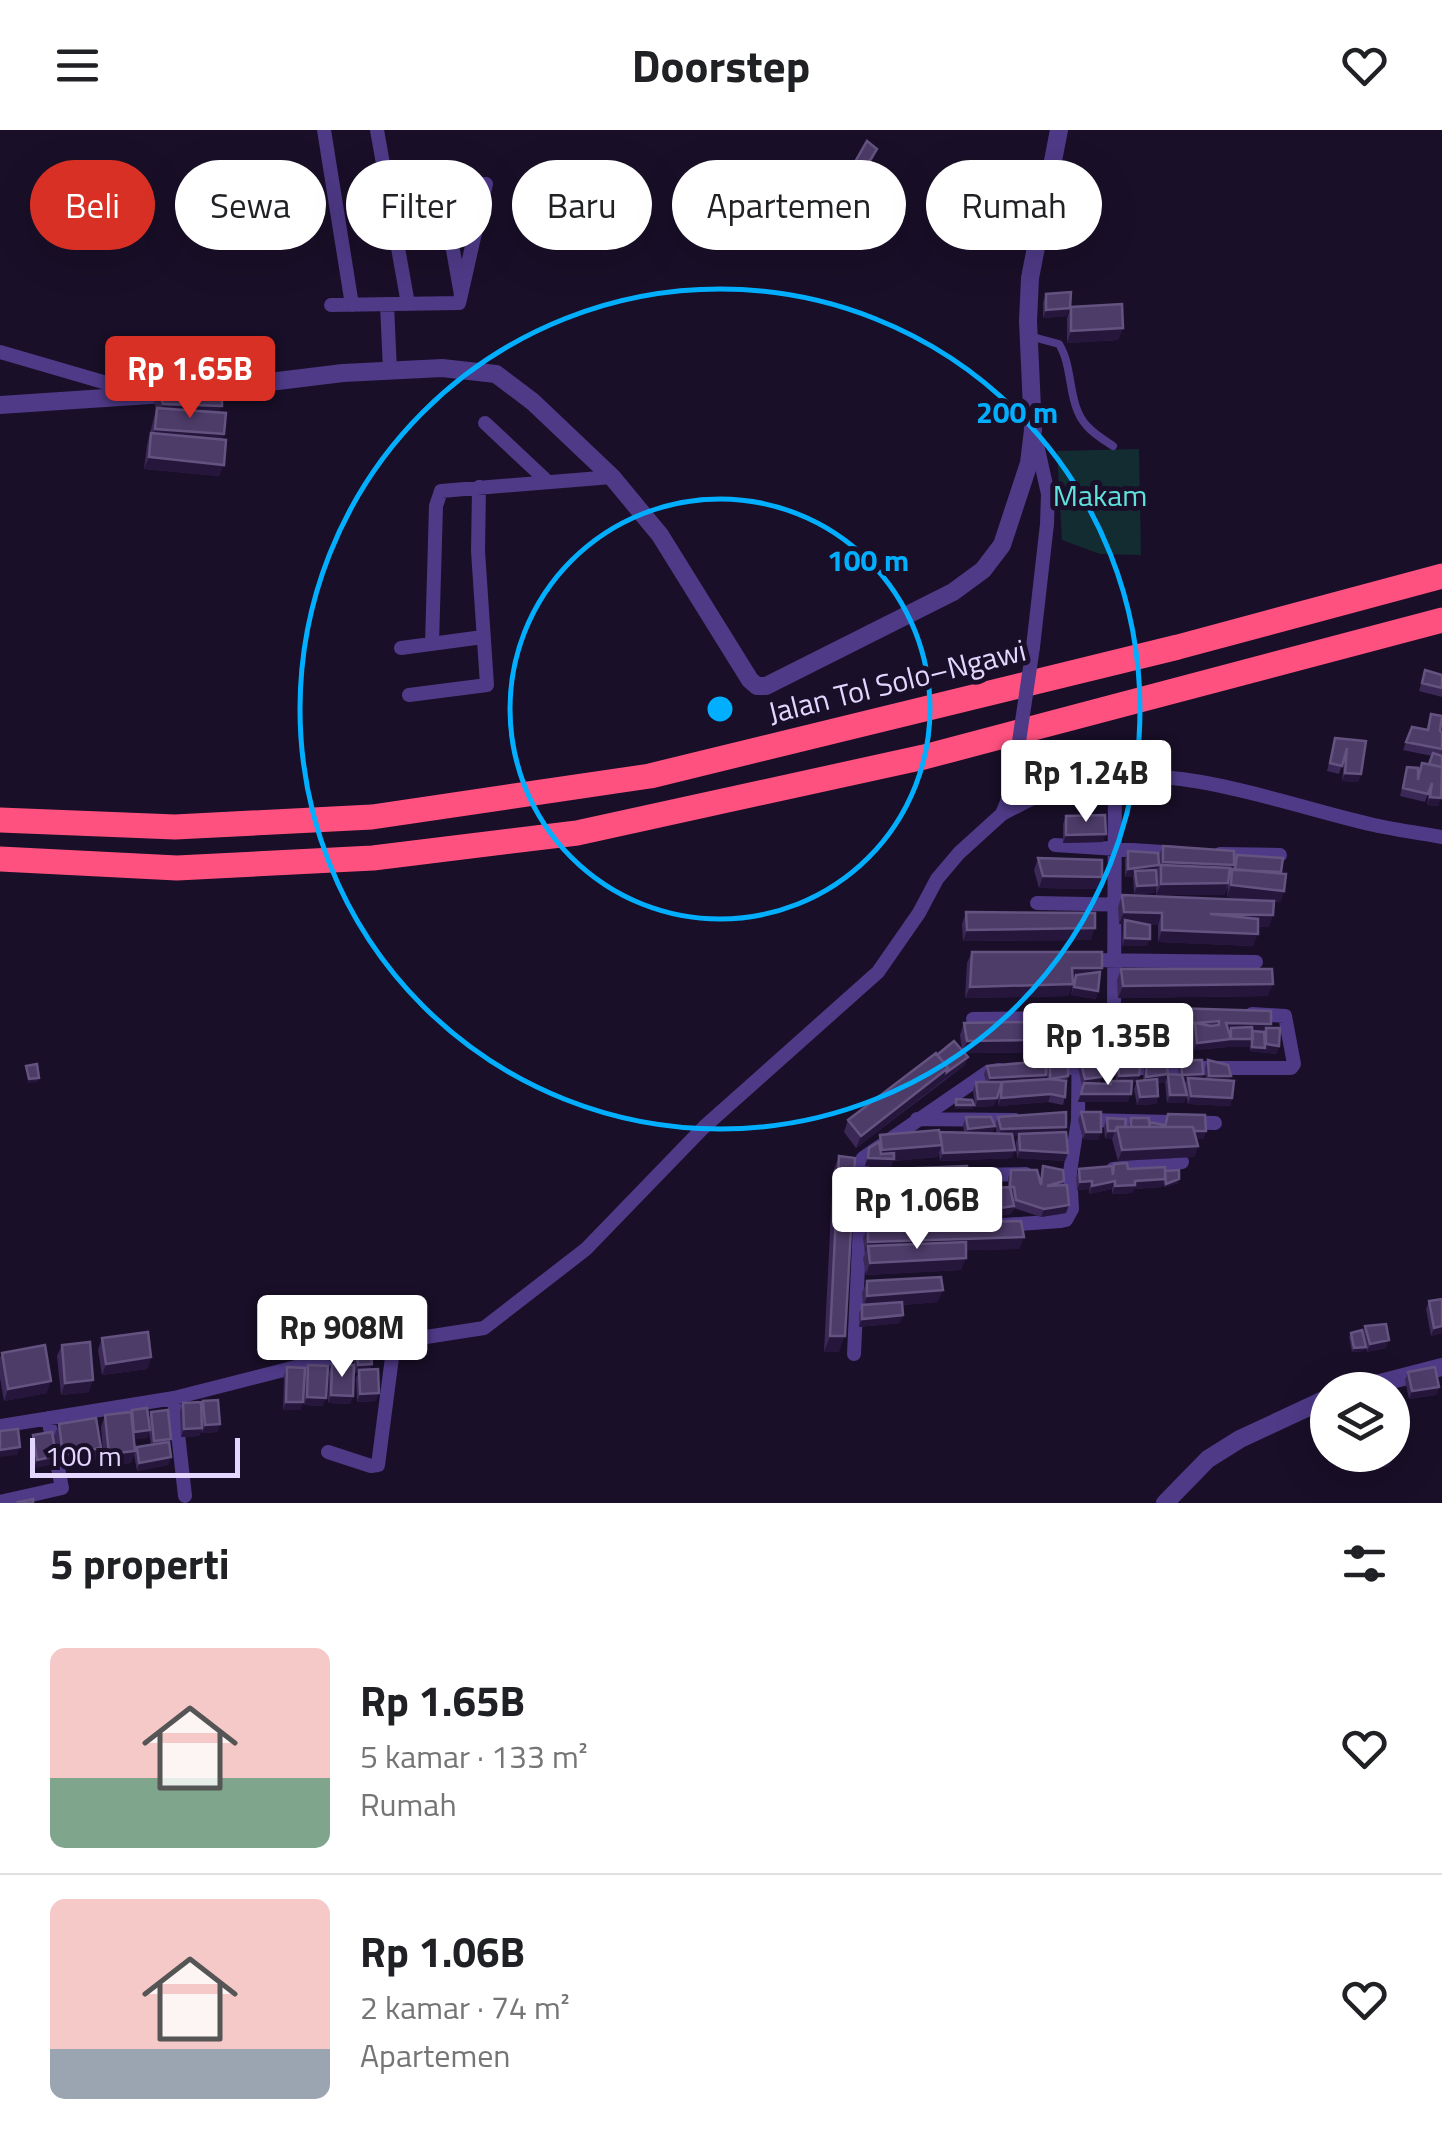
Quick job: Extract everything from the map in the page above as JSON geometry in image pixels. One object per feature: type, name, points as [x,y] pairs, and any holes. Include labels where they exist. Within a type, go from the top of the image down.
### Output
[{"type":"highway","name":"Jalan Tol Solo–Ngawi","points":[[0,820],[176,827],[372,817],[650,776],[1178,647],[1442,576]]},
{"type":"highway","points":[[0,860],[177,868],[373,858],[577,833],[924,757],[1442,620]]},
{"type":"street","points":[[324,130],[352,305]]},
{"type":"street","points":[[377,130],[408,304]]},
{"type":"street","points":[[0,405],[129,396],[343,373],[456,369],[496,374],[533,402],[612,477],[660,535],[750,680],[766,686],[953,592],[995,556],[1030,463],[1030,278],[1060,130]]},
{"type":"street","points":[[331,305],[459,303],[486,184],[442,188],[461,294]]},
{"type":"street","points":[[387,304],[390,371]]},
{"type":"street","points":[[0,352],[117,386],[129,396]]},
{"type":"street","points":[[485,423],[548,482]]},
{"type":"street","points":[[1002,814],[1012,789],[1043,581],[1048,494],[1033,430]]},
{"type":"street","points":[[432,644],[441,491],[612,477]]},
{"type":"street","points":[[410,695],[487,685],[478,550],[479,487]]},
{"type":"street","points":[[401,648],[483,637]]},
{"type":"street","points":[[1114,1013],[1115,776]]},
{"type":"street","points":[[0,1426],[174,1398],[394,1342],[484,1328],[586,1249],[704,1127],[878,972],[919,913],[937,879],[959,853],[1002,814],[1073,782],[1115,776],[1180,778],[1376,826],[1442,837]]},
{"type":"street","points":[[1054,845],[1188,853]]},
{"type":"street","points":[[1207,854],[1280,855]]},
{"type":"street","points":[[1037,903],[1154,905]]},
{"type":"street","points":[[1074,960],[1256,962]]},
{"type":"street","points":[[973,1019],[1173,1014]]},
{"type":"street","points":[[1027,1069],[1294,1066],[1285,1016],[1245,1014]]},
{"type":"street","points":[[988,1226],[1066,1220],[1072,1209],[1055,1173],[1070,1120],[1078,1067],[1079,1018]]},
{"type":"street","points":[[854,1354],[864,1156],[988,1072],[1010,1070]]},
{"type":"street","points":[[917,1119],[1032,1120]]},
{"type":"street","points":[[1070,1120],[1216,1123]]},
{"type":"street","points":[[961,1175],[1055,1173],[1182,1162]]},
{"type":"street","points":[[862,1176],[882,1176]]},
{"type":"street","points":[[860,1233],[879,1232]]},
{"type":"street","points":[[328,1452],[378,1465],[394,1342]]},
{"type":"street","points":[[1410,1375],[1442,1367]]},
{"type":"street","points":[[174,1398],[184,1496]]},
{"type":"street","points":[[1165,1503],[1208,1459],[1240,1439],[1310,1406]]},
{"type":"street","points":[[0,1502],[34,1500],[62,1488],[48,1418]]},
{"type":"lane","points":[[1029,336],[1058,344],[1069,368],[1079,415],[1112,446]]},
{"type":"green space","name":"Makam","points":[[1139,449],[1141,555],[1100,554],[1062,540],[1057,451]]},
{"type":"building","points":[[867,141],[877,149],[870,160],[856,160]]},
{"type":"building","points":[[1071,292],[1070,308],[1046,310],[1046,294]]},
{"type":"building","points":[[1122,304],[1123,328],[1071,331],[1071,307]]},
{"type":"building","points":[[158,389],[222,392],[222,406],[163,404]]},
{"type":"building","points":[[157,408],[226,413],[224,434],[155,429]]},
{"type":"building","points":[[151,433],[226,440],[224,465],[149,457]]},
{"type":"building","points":[[1425,670],[1442,675],[1442,688],[1422,683]]},
{"type":"building","points":[[1431,714],[1442,716],[1442,749],[1406,742],[1412,727],[1428,730]]},
{"type":"building","points":[[1335,738],[1366,741],[1361,774],[1345,773],[1347,748],[1342,766],[1330,763]]},
{"type":"building","points":[[1433,753],[1442,756],[1442,767],[1429,764]]},
{"type":"building","points":[[1422,763],[1442,767],[1441,798],[1430,797],[1432,783],[1428,794],[1403,788],[1407,767],[1418,768],[1418,780]]},
{"type":"building","points":[[1105,815],[1106,834],[1066,835],[1066,816]]},
{"type":"building","points":[[1163,846],[1234,851],[1234,865],[1163,862]]},
{"type":"building","points":[[1128,851],[1158,853],[1159,865],[1128,869]]},
{"type":"building","points":[[1237,855],[1283,858],[1281,872],[1235,870]]},
{"type":"building","points":[[1038,858],[1102,860],[1102,877],[1043,876]]},
{"type":"building","points":[[1161,865],[1230,868],[1228,883],[1161,884]]},
{"type":"building","points":[[1232,869],[1286,874],[1284,891],[1231,885]]},
{"type":"building","points":[[1156,870],[1157,885],[1137,886],[1135,871]]},
{"type":"building","points":[[1122,895],[1274,901],[1273,915],[1210,914],[1258,919],[1258,934],[1162,930],[1162,913],[1124,912]]},
{"type":"building","points":[[966,912],[1095,913],[1095,928],[967,930]]},
{"type":"building","points":[[1125,920],[1150,925],[1150,939],[1125,938]]},
{"type":"building","points":[[972,952],[1102,952],[1102,968],[1072,968],[1073,984],[970,987]]},
{"type":"building","points":[[1121,969],[1272,969],[1273,984],[1123,986]]},
{"type":"building","points":[[1100,972],[1098,991],[1074,987],[1076,975]]},
{"type":"building","points":[[1140,1005],[1142,1024],[1170,1024],[1172,1008],[1271,1011],[1271,1024],[1226,1023],[1231,1039],[1197,1043],[1195,1023],[1190,1023],[1191,1041],[1177,1041],[1176,1028],[1173,1042],[1122,1042],[1120,1029],[1136,1024],[1122,1023],[1119,1008]],"holes":[[[1219,1021],[1219,1025],[1211,1026],[1196,1023]]]},
{"type":"building","points":[[1144,1012],[1168,1013],[1167,1024],[1156,1024],[1156,1019],[1155,1024],[1143,1024]]},
{"type":"building","points":[[1025,1022],[1026,1040],[967,1041],[964,1023]]},
{"type":"building","points":[[1061,1024],[1064,1045],[1025,1044],[1025,1025]]},
{"type":"building","points":[[1252,1027],[1253,1039],[1231,1039],[1231,1028]]},
{"type":"building","points":[[1266,1028],[1280,1028],[1279,1046],[1266,1044]]},
{"type":"building","points":[[1252,1031],[1264,1032],[1265,1048],[1252,1047]]},
{"type":"building","points":[[1096,1038],[1113,1042],[1111,1049],[1096,1048]]},
{"type":"building","points":[[954,1041],[968,1057],[947,1072],[937,1055]]},
{"type":"building","points":[[936,1053],[948,1068],[861,1136],[848,1120]]},
{"type":"building","points":[[1080,1059],[1101,1059],[1101,1077],[1085,1079]]},
{"type":"building","points":[[1118,1059],[1141,1060],[1139,1075],[1119,1076]]},
{"type":"building","points":[[1147,1060],[1166,1060],[1168,1074],[1146,1077]]},
{"type":"building","points":[[1181,1060],[1202,1060],[1203,1074],[1182,1075]]},
{"type":"building","points":[[1208,1060],[1228,1065],[1231,1076],[1209,1076]]},
{"type":"building","points":[[1046,1061],[1046,1075],[990,1078],[987,1066]]},
{"type":"building","points":[[1050,1061],[1068,1064],[1068,1076],[1050,1079]]},
{"type":"building","points":[[37,1064],[39,1078],[29,1079],[26,1066]]},
{"type":"building","points":[[1168,1074],[1182,1075],[1187,1095],[1170,1095]]},
{"type":"building","points":[[1188,1078],[1234,1081],[1232,1098],[1191,1096]]},
{"type":"building","points":[[1157,1079],[1158,1096],[1140,1097],[1137,1081]]},
{"type":"building","points":[[1066,1081],[1065,1097],[1051,1094],[1001,1098],[1002,1082]]},
{"type":"building","points":[[1132,1081],[1131,1094],[1081,1094],[1084,1083]]},
{"type":"building","points":[[976,1082],[1002,1082],[997,1098],[978,1099]]},
{"type":"building","points":[[956,1099],[972,1100],[974,1105],[956,1105]]},
{"type":"building","points":[[1066,1112],[1066,1127],[1001,1129],[998,1117]]},
{"type":"building","points":[[1081,1112],[1101,1112],[1101,1132],[1086,1132]]},
{"type":"building","points":[[1168,1114],[1205,1115],[1206,1131],[1165,1127]]},
{"type":"building","points":[[966,1117],[991,1117],[995,1126],[968,1129]]},
{"type":"building","points":[[1107,1118],[1126,1119],[1125,1127],[1108,1131]]},
{"type":"building","points":[[1131,1118],[1149,1118],[1150,1127],[1131,1127]]},
{"type":"building","points":[[1117,1127],[1193,1127],[1198,1146],[1122,1150]]},
{"type":"building","points":[[939,1130],[942,1145],[882,1150],[880,1135]]},
{"type":"building","points":[[940,1132],[1012,1134],[1015,1150],[943,1153]]},
{"type":"building","points":[[1066,1132],[1068,1153],[1020,1150],[1019,1134]]},
{"type":"building","points":[[879,1142],[881,1154],[894,1153],[894,1159],[868,1158],[869,1148]]},
{"type":"building","points":[[839,1156],[855,1158],[845,1336],[830,1336]]},
{"type":"building","points":[[1127,1163],[1128,1169],[1165,1167],[1165,1179],[1115,1186],[1115,1181],[1092,1186],[1092,1181],[1080,1182],[1079,1169],[1112,1166],[1113,1175],[1114,1164]]},
{"type":"building","points":[[967,1166],[969,1181],[870,1187],[869,1170]]},
{"type":"building","points":[[1043,1166],[1063,1170],[1064,1181],[1047,1186],[1067,1185],[1069,1205],[1044,1209],[1016,1200],[1014,1187],[1010,1187],[1011,1170],[1037,1170],[1041,1185]]},
{"type":"building","points":[[985,1170],[988,1185],[971,1186],[970,1171]]},
{"type":"building","points":[[1179,1170],[1179,1179],[1166,1184],[1165,1171]]},
{"type":"building","points":[[991,1185],[992,1199],[872,1206],[870,1190]]},
{"type":"building","points":[[1010,1187],[1014,1206],[993,1209],[992,1188]]},
{"type":"building","points":[[1021,1221],[1024,1237],[868,1242],[868,1226]]},
{"type":"building","points":[[966,1242],[966,1258],[870,1263],[868,1246]]},
{"type":"building","points":[[941,1277],[943,1290],[867,1296],[867,1281]]},
{"type":"building","points":[[1442,1299],[1442,1326],[1434,1328],[1429,1301]]},
{"type":"building","points":[[902,1302],[903,1315],[862,1319],[862,1305]]},
{"type":"building","points":[[1386,1324],[1389,1340],[1370,1344],[1365,1326]]},
{"type":"building","points":[[1362,1330],[1366,1347],[1354,1348],[1351,1333]]},
{"type":"building","points":[[148,1332],[151,1357],[106,1364],[102,1338]]},
{"type":"building","points":[[90,1342],[93,1380],[65,1383],[62,1345]]},
{"type":"building","points":[[45,1345],[51,1381],[8,1389],[2,1353]]},
{"type":"building","points":[[370,1347],[372,1364],[358,1365],[356,1348]]},
{"type":"building","points":[[332,1364],[354,1365],[353,1396],[331,1395]]},
{"type":"building","points":[[308,1365],[328,1366],[326,1398],[307,1397]]},
{"type":"building","points":[[287,1367],[305,1368],[303,1402],[286,1402]]},
{"type":"building","points":[[1435,1367],[1439,1387],[1412,1391],[1408,1372]]},
{"type":"building","points":[[378,1369],[379,1393],[360,1394],[359,1370]]},
{"type":"building","points":[[218,1400],[220,1424],[205,1425],[203,1401]]},
{"type":"building","points":[[201,1402],[202,1428],[184,1429],[183,1403]]},
{"type":"building","points":[[147,1408],[150,1430],[134,1432],[132,1410]]},
{"type":"building","points":[[168,1410],[171,1439],[154,1441],[151,1412]]},
{"type":"building","points":[[131,1412],[135,1451],[109,1454],[105,1415]]},
{"type":"building","points":[[96,1418],[101,1448],[63,1455],[59,1424]]},
{"type":"building","points":[[18,1429],[20,1447],[0,1450],[0,1431]]},
{"type":"building","points":[[52,1432],[56,1456],[37,1460],[33,1435]]},
{"type":"building","points":[[169,1442],[171,1457],[139,1463],[137,1447]]}]
